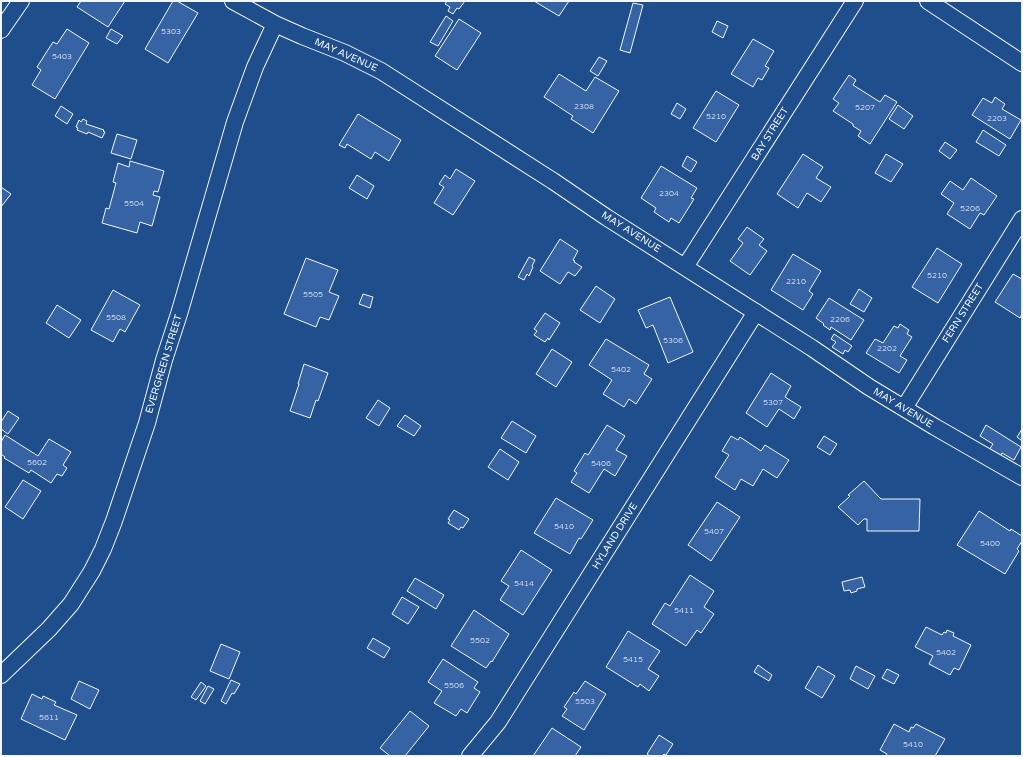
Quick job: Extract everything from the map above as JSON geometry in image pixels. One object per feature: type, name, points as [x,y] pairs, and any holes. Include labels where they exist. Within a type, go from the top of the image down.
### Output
[{"type":"street","points":[[1,30],[21,1]]},
{"type":"street","name":"MAY AVENUE","points":[[232,1],[275,24],[345,53],[382,71],[812,348],[869,387],[1022,477]]},
{"type":"street","name":"BAY STREET","points":[[685,267],[855,1]]},
{"type":"street","points":[[928,1],[1022,63]]},
{"type":"street","name":"EVERGREEN STREET","points":[[1,675],[49,629],[71,604],[92,571],[103,549],[147,423],[164,360],[179,314],[235,122],[255,67],[275,24]]},
{"type":"street","name":"FERN STREET","points":[[904,408],[1022,218]]},
{"type":"street","name":"HYLAND DRIVE","points":[[470,756],[498,722],[756,312]]},
{"type":"building","points":[[81,1],[125,1],[108,27],[77,7]]},
{"type":"building","points":[[173,1],[177,1],[198,13],[168,63],[145,49]]},
{"type":"building","points":[[447,1],[465,1],[453,14],[448,11],[450,7],[445,4]]},
{"type":"building","points":[[534,1],[569,1],[559,16]]},
{"type":"building","points":[[633,3],[643,5],[630,53],[620,50]]},
{"type":"building","points":[[446,16],[453,21],[438,46],[430,42]]},
{"type":"building","points":[[459,19],[481,33],[457,70],[435,56]]},
{"type":"building","points":[[717,21],[728,26],[723,38],[712,32]]},
{"type":"building","points":[[67,29],[89,43],[55,99],[32,85],[41,70],[37,67],[53,42],[57,44]]},
{"type":"building","points":[[111,29],[123,36],[117,44],[106,38]]},
{"type":"building","points":[[753,39],[774,51],[765,66],[769,68],[762,80],[758,78],[753,87],[731,74]]},
{"type":"building","points":[[599,57],[607,61],[598,76],[590,71]]},
{"type":"building","points":[[559,74],[586,91],[595,77],[619,91],[593,133],[571,119],[573,116],[544,97]]},
{"type":"building","points":[[849,75],[856,80],[853,85],[880,102],[885,95],[897,102],[870,144],[858,136],[861,131],[833,111],[839,103],[833,99]]},
{"type":"building","points":[[716,91],[739,105],[716,142],[693,128]]},
{"type":"building","points":[[995,97],[1005,104],[1002,109],[1021,120],[1010,139],[972,115],[983,98],[992,103]]},
{"type":"building","points":[[677,103],[686,109],[680,119],[671,114]]},
{"type":"building","points":[[898,105],[913,116],[904,129],[889,119]]},
{"type":"building","points":[[61,106],[73,114],[67,124],[55,116]]},
{"type":"building","points":[[358,114],[401,140],[389,161],[375,152],[371,159],[347,144],[345,148],[339,145]]},
{"type":"building","points":[[83,119],[87,121],[86,124],[104,130],[103,131],[105,132],[102,138],[88,132],[87,134],[77,130],[78,128],[76,127],[79,120],[81,122]]},
{"type":"building","points":[[983,130],[1006,145],[999,156],[976,142]]},
{"type":"building","points":[[117,134],[137,140],[131,159],[111,153]]},
{"type":"building","points":[[945,142],[957,150],[950,159],[939,151]]},
{"type":"building","points":[[803,154],[823,167],[816,178],[831,187],[821,202],[807,193],[798,208],[777,194]]},
{"type":"building","points":[[886,154],[903,164],[891,182],[875,173]]},
{"type":"building","points":[[687,156],[697,162],[691,172],[682,166]]},
{"type":"building","points":[[130,161],[164,171],[158,192],[154,191],[153,195],[160,197],[152,226],[140,222],[137,233],[102,223],[106,208],[109,209],[116,183],[113,182],[118,163],[129,167]]},
{"type":"building","points":[[661,166],[697,188],[691,198],[694,199],[679,223],[671,218],[669,222],[654,212],[656,208],[641,198]]},
{"type":"building","points":[[456,169],[475,181],[453,215],[434,203],[444,187],[439,184],[445,175],[450,179]]},
{"type":"building","points":[[357,175],[374,186],[367,199],[349,188]]},
{"type":"building","points":[[971,178],[997,196],[984,215],[980,213],[970,229],[947,214],[954,203],[941,194],[950,181],[963,190]]},
{"type":"building","points":[[1,187],[11,194],[1,207]]},
{"type":"building","points":[[747,227],[764,239],[759,245],[767,251],[750,275],[730,261],[743,243],[738,239]]},
{"type":"building","points":[[560,239],[578,251],[573,260],[582,267],[575,276],[568,272],[560,284],[540,271]]},
{"type":"building","points":[[937,248],[962,264],[938,303],[912,287]]},
{"type":"building","points":[[793,254],[821,271],[809,291],[813,294],[803,310],[771,290]]},
{"type":"building","points":[[529,257],[535,260],[529,276],[527,274],[524,280],[518,277]]},
{"type":"building","points":[[306,258],[338,270],[329,292],[339,296],[329,320],[320,317],[316,327],[284,314]]},
{"type":"building","points":[[1013,274],[1022,279],[1022,314],[1020,318],[995,302]]},
{"type":"building","points":[[596,286],[615,299],[600,323],[580,310]]},
{"type":"building","points":[[859,289],[872,298],[864,312],[850,304]]},
{"type":"building","points":[[113,290],[140,305],[125,332],[120,329],[113,342],[91,330]]},
{"type":"building","points":[[363,294],[373,297],[370,308],[359,304]]},
{"type":"building","points":[[670,297],[693,352],[668,363],[653,325],[646,328],[638,310]]},
{"type":"building","points":[[829,298],[864,320],[851,340],[831,327],[830,330],[816,318]]},
{"type":"building","points":[[57,305],[81,320],[69,338],[46,323]]},
{"type":"building","points":[[545,313],[560,323],[549,340],[548,338],[545,342],[534,335],[537,331],[534,329]]},
{"type":"building","points":[[900,324],[909,330],[907,334],[912,337],[900,356],[907,360],[899,373],[866,353],[875,339],[883,343],[894,326],[898,328]]},
{"type":"building","points":[[834,334],[852,346],[848,352],[845,350],[843,354],[832,347],[836,342],[831,339]]},
{"type":"building","points":[[606,339],[649,365],[644,374],[652,379],[636,404],[629,399],[624,407],[603,394],[612,380],[589,365]]},
{"type":"building","points":[[552,349],[572,362],[556,387],[536,374]]},
{"type":"building","points":[[304,364],[328,373],[310,418],[290,411]]},
{"type":"building","points":[[771,373],[791,386],[785,397],[801,407],[794,419],[779,409],[767,427],[746,413]]},
{"type":"building","points":[[378,400],[390,408],[379,426],[366,418]]},
{"type":"building","points":[[8,411],[19,418],[8,434],[1,429],[1,422]]},
{"type":"building","points":[[405,415],[421,426],[414,436],[397,426]]},
{"type":"building","points":[[512,421],[536,436],[526,453],[501,438]]},
{"type":"building","points":[[607,425],[625,436],[616,450],[627,456],[615,476],[604,469],[589,493],[571,482],[577,473],[574,471],[585,453],[588,455]]},
{"type":"building","points":[[986,425],[1021,447],[1014,460],[1002,453],[998,459],[987,453],[993,444],[980,436]]},
{"type":"building","points":[[1022,429],[1022,441],[1017,437]]},
{"type":"building","points":[[5,435],[38,456],[49,439],[71,452],[63,465],[67,468],[62,476],[57,474],[51,483],[31,470],[29,473],[4,458],[5,457],[1,454],[1,442]]},
{"type":"building","points":[[731,436],[738,440],[740,437],[761,451],[765,445],[789,460],[777,478],[763,469],[753,486],[741,479],[735,490],[715,477],[729,455],[722,451]]},
{"type":"building","points":[[824,436],[837,444],[830,455],[817,447]]},
{"type":"building","points":[[500,449],[519,462],[508,480],[488,467]]},
{"type":"building","points":[[23,480],[41,491],[23,519],[5,507]]},
{"type":"building","points":[[864,481],[881,499],[920,499],[919,531],[867,531],[867,519],[864,519],[858,525],[838,507],[850,496],[848,495]]},
{"type":"building","points":[[556,498],[593,520],[581,539],[579,538],[570,554],[534,533]]},
{"type":"building","points":[[717,502],[740,517],[711,561],[688,545]]},
{"type":"building","points":[[454,510],[469,519],[463,528],[461,527],[459,530],[448,523],[450,520],[448,519]]},
{"type":"building","points":[[979,511],[1010,531],[1011,529],[1022,536],[1022,541],[1017,549],[1019,551],[1005,574],[957,545]]},
{"type":"building","points":[[521,550],[552,570],[523,615],[500,600],[509,586],[501,581]]},
{"type":"building","points":[[690,575],[714,591],[704,607],[714,614],[701,633],[697,630],[686,646],[652,624],[665,603],[670,606]]},
{"type":"building","points":[[862,577],[865,587],[857,589],[857,591],[851,593],[850,590],[844,591],[842,582]]},
{"type":"building","points":[[415,578],[444,595],[436,609],[407,591]]},
{"type":"building","points":[[402,597],[419,607],[408,624],[392,614]]},
{"type":"building","points":[[474,610],[509,634],[492,662],[491,661],[486,668],[451,646]]},
{"type":"building","points":[[926,627],[942,635],[944,632],[946,633],[947,630],[954,633],[953,636],[971,645],[959,670],[954,668],[950,675],[929,664],[933,656],[915,647]]},
{"type":"building","points":[[628,631],[660,651],[648,669],[659,676],[649,691],[640,684],[638,687],[606,667]]},
{"type":"building","points":[[373,638],[390,648],[384,658],[367,648]]},
{"type":"building","points":[[221,644],[240,652],[229,679],[210,671]]},
{"type":"building","points":[[443,659],[478,682],[474,688],[480,692],[467,713],[461,709],[456,716],[434,703],[442,691],[428,682]]},
{"type":"building","points":[[758,665],[772,675],[769,681],[754,672]]},
{"type":"building","points":[[818,666],[835,676],[822,698],[805,688]]},
{"type":"building","points":[[856,666],[875,676],[868,689],[850,679]]},
{"type":"building","points":[[887,669],[899,675],[894,684],[882,678]]},
{"type":"building","points":[[231,680],[240,684],[234,694],[232,693],[226,704],[221,701]]},
{"type":"building","points":[[79,681],[99,690],[90,709],[71,699]]},
{"type":"building","points":[[585,681],[606,694],[584,730],[562,716],[567,709],[564,707],[574,692],[576,694]]},
{"type":"building","points":[[201,682],[206,686],[196,700],[191,697]]},
{"type":"building","points":[[208,686],[214,689],[205,704],[200,701]]},
{"type":"building","points":[[32,694],[42,699],[43,696],[56,702],[54,705],[77,715],[65,740],[21,719]]},
{"type":"building","points":[[410,711],[429,726],[405,756],[390,756],[380,748]]},
{"type":"building","points":[[894,724],[909,732],[911,727],[913,728],[916,724],[945,739],[935,756],[886,756],[887,754],[880,750]]},
{"type":"building","points":[[552,728],[581,747],[575,756],[533,756]]},
{"type":"building","points":[[659,735],[673,744],[666,755],[650,756],[647,754]]}]
